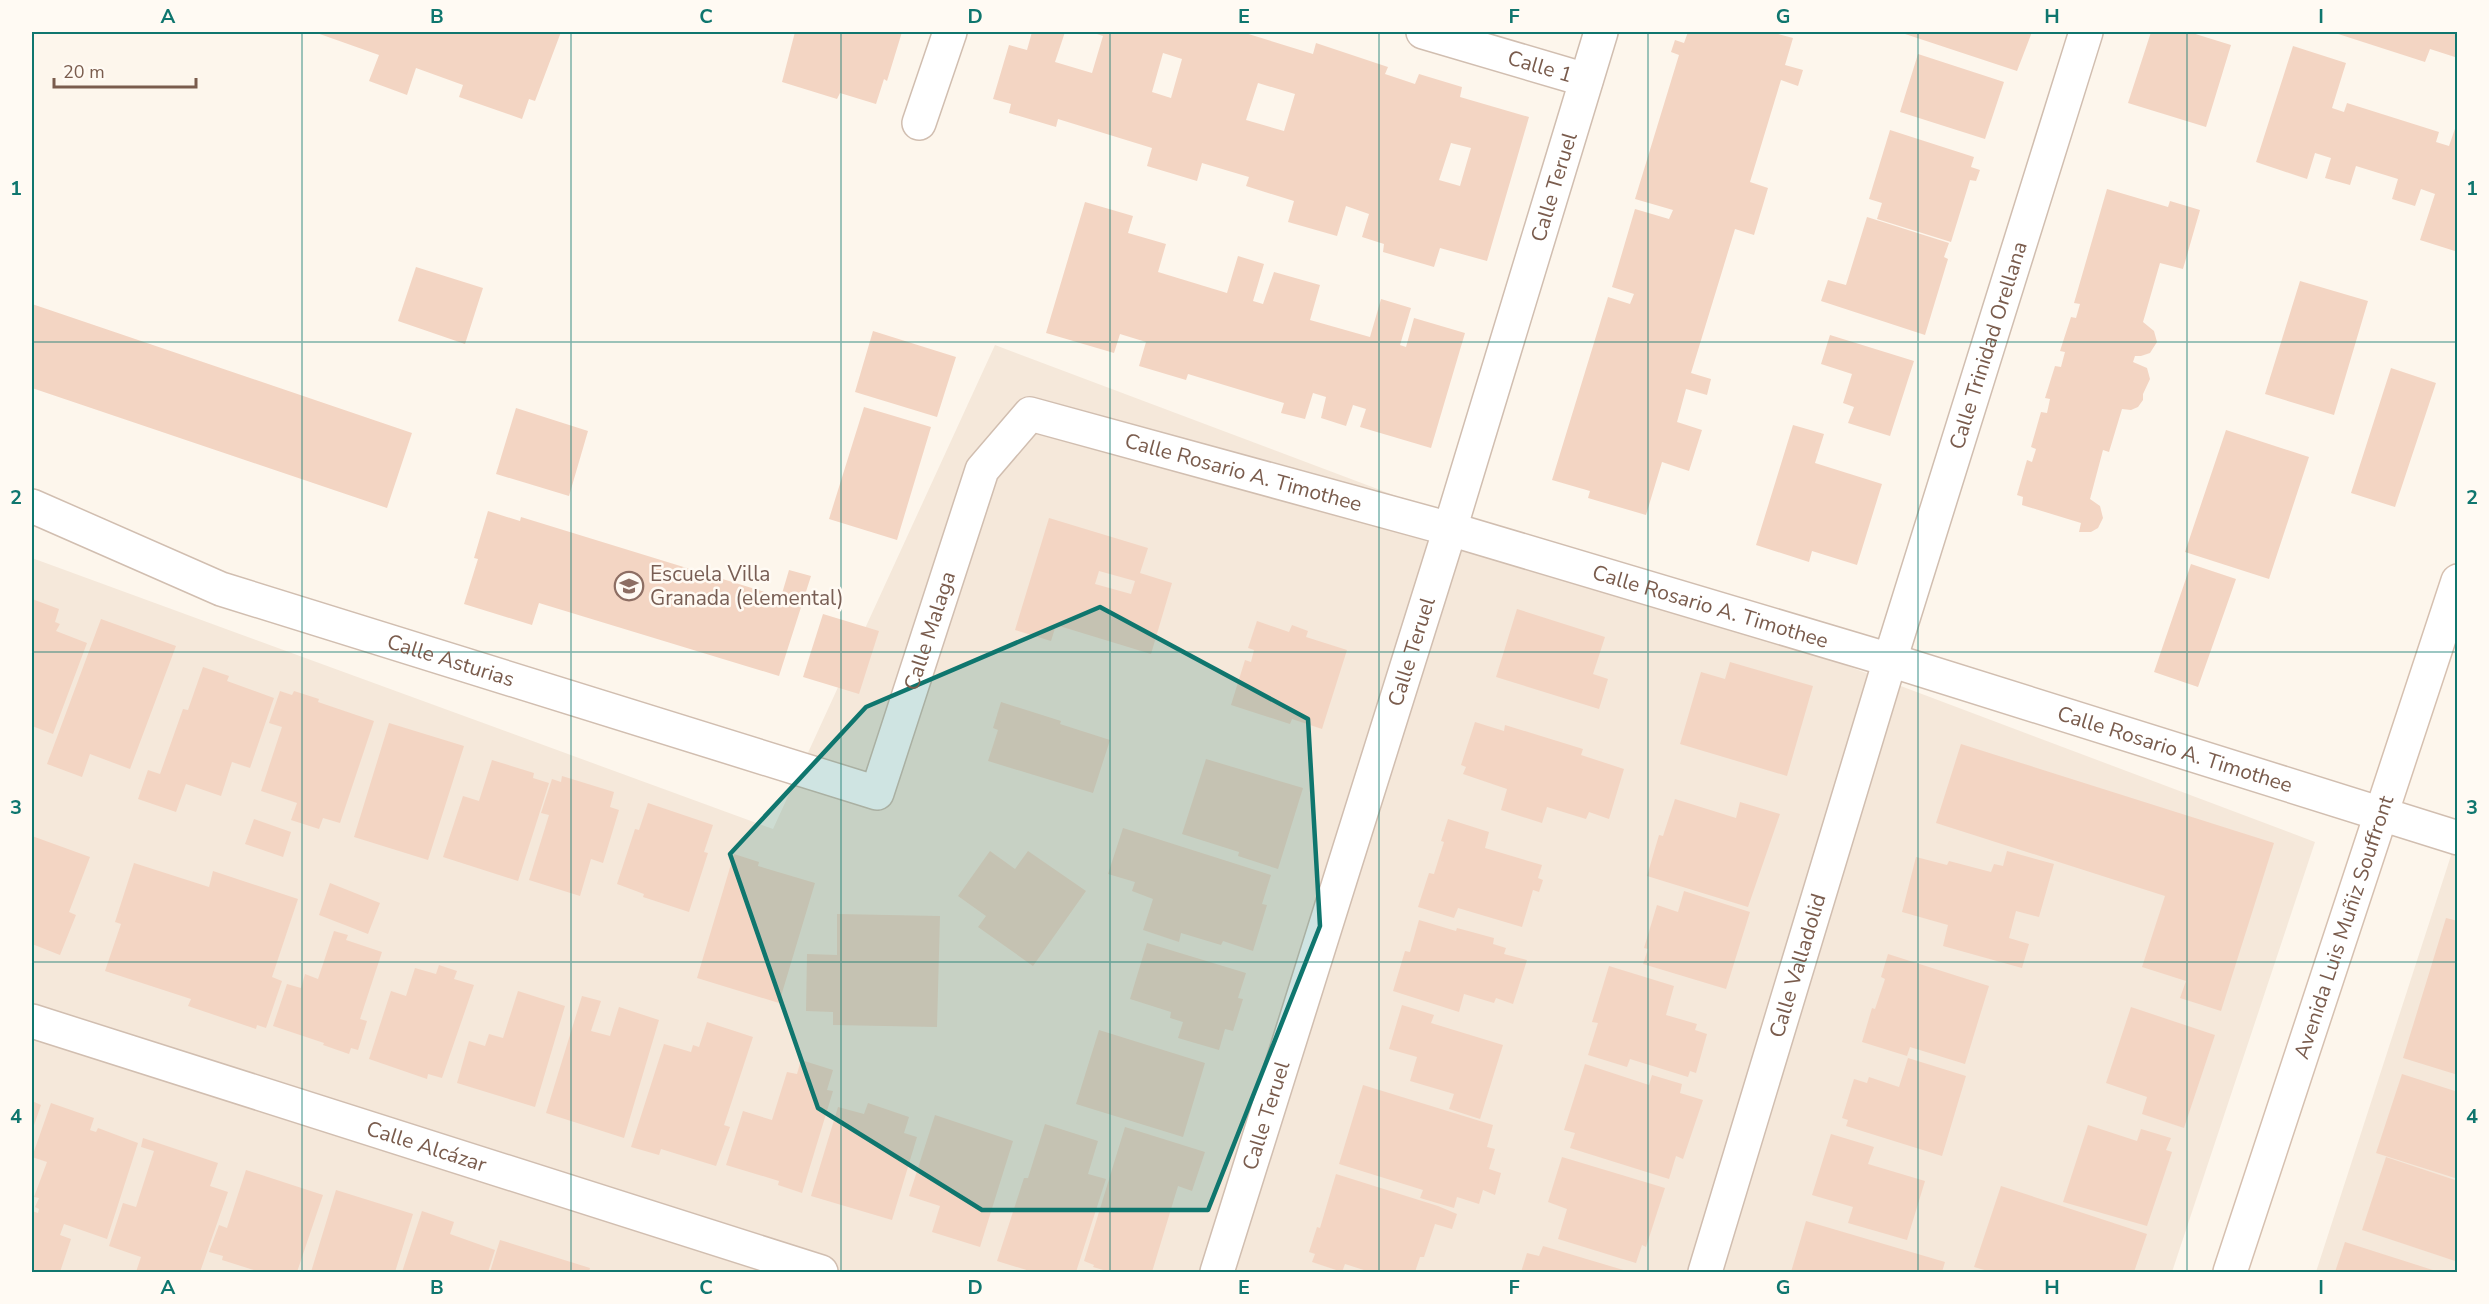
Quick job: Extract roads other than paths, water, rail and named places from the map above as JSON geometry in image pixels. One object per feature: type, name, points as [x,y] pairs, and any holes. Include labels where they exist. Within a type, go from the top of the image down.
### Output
[{"type":"street","points":[[919,123],[950,32]]},
{"type":"street","name":"Calle 1","points":[[1423,32],[1586,80]]},
{"type":"street","name":"Calle Teruel","points":[[1217,1272],[1450,529],[1601,32]]},
{"type":"street","name":"Calle Trinidad Orellana","points":[[1890,660],[2086,32]]},
{"type":"street","name":"Calle Rosario A. Timothee","points":[[982,470],[1030,414],[1450,529],[1890,660],[2457,838]]},
{"type":"street","name":"Calle Malaga","points":[[877,793],[982,470]]},
{"type":"street","name":"Calle Asturias","points":[[32,506],[221,589],[877,793]]},
{"type":"street","name":"Avenida Luis Muñiz Souffront","points":[[2230,1272],[2457,581]]},
{"type":"street","name":"Calle Valladolid","points":[[1705,1272],[1890,660]]},
{"type":"street","name":"Calle Alcázar","points":[[32,1021],[821,1272]]},
{"type":"place","name":"Escuela Villa Granada (elemental)","points":[[629,586]]}]
